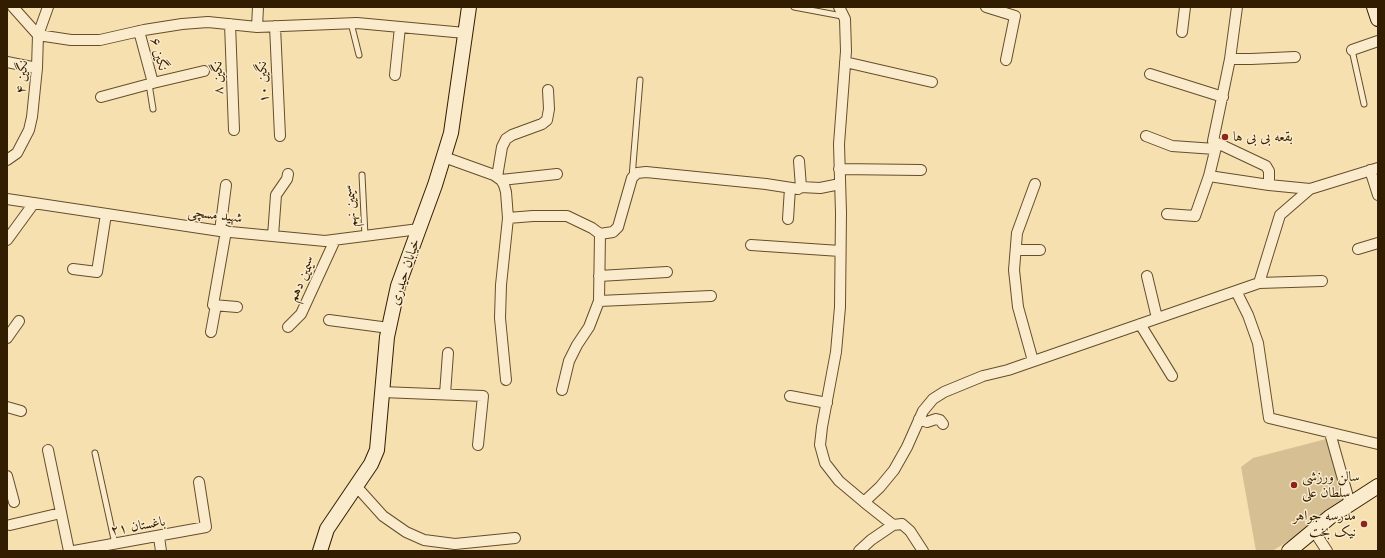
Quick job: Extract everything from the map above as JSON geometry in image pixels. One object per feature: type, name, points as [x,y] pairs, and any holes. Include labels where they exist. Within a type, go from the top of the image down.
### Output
[{"type":"street","points":[[13,7],[38,35],[58,39],[100,40],[139,31],[182,24],[208,22],[257,27],[351,23],[465,33]]},
{"type":"street","name":"نگین ۴","points":[[7,160],[17,152],[29,130],[32,117],[37,68],[38,35],[48,7]]},
{"type":"street","points":[[257,27],[258,7]]},
{"type":"street","name":"خیابان حیدری","points":[[320,551],[327,529],[371,464],[377,450],[389,328],[398,286],[435,185],[450,133],[469,7]]},
{"type":"street","points":[[986,7],[1015,16],[1006,60]]},
{"type":"street","points":[[1182,32],[1186,7]]},
{"type":"street","points":[[1167,214],[1195,216],[1209,176],[1216,146],[1213,141],[1230,58],[1237,7]]},
{"type":"street","points":[[1374,7],[1378,19]]},
{"type":"street","points":[[841,11],[845,19],[846,51],[839,144],[841,213],[840,307],[836,352],[820,445],[825,463],[839,481],[893,524]]},
{"type":"street","name":"نگین ۸","points":[[230,24],[234,130]]},
{"type":"street","name":"نگین ۱۰","points":[[275,26],[280,136]]},
{"type":"street","points":[[395,75],[400,27]]},
{"type":"street","name":"نگین ۶","points":[[139,31],[151,84]]},
{"type":"street","points":[[1352,50],[1378,41]]},
{"type":"street","points":[[1230,58],[1251,60],[1295,57]]},
{"type":"street","points":[[7,62],[37,68]]},
{"type":"street","points":[[845,62],[932,82]]},
{"type":"street","points":[[101,97],[204,71]]},
{"type":"street","points":[[1150,74],[1222,97]]},
{"type":"street","points":[[499,179],[502,147],[506,139],[512,135],[542,124],[547,120],[549,109],[548,90]]},
{"type":"street","points":[[1146,136],[1172,146],[1216,146],[1266,166],[1269,171],[1269,186]]},
{"type":"street","points":[[444,156],[499,179],[504,185],[506,192],[508,218],[501,286],[500,318],[506,380]]},
{"type":"street","points":[[799,161],[801,187]]},
{"type":"street","points":[[839,169],[921,170]]},
{"type":"street","points":[[1209,176],[1269,186],[1310,189],[1374,169],[1378,195]]},
{"type":"street","points":[[508,218],[566,216],[592,228],[600,234],[613,232],[618,227],[632,178],[637,173],[646,172],[766,184],[798,189],[801,187],[820,188],[840,184]]},
{"type":"street","points":[[273,236],[276,195],[287,179],[288,174]]},
{"type":"street","points":[[499,179],[557,174]]},
{"type":"street","points":[[1033,362],[1018,307],[1014,270],[1017,233],[1035,184]]},
{"type":"street","points":[[226,186],[223,231],[213,305],[237,307]]},
{"type":"street","points":[[788,219],[790,188]]},
{"type":"street","points":[[1259,282],[1280,216],[1310,189]]},
{"type":"street","name":"شهید مسچی","points":[[7,199],[223,231],[325,241],[419,229]]},
{"type":"street","points":[[7,240],[34,203]]},
{"type":"street","points":[[73,269],[97,272],[106,214]]},
{"type":"street","points":[[562,390],[569,361],[577,345],[589,327],[599,301],[600,234]]},
{"type":"street","name":"سیمین دهم","points":[[288,327],[301,314],[335,240]]},
{"type":"street","points":[[1358,249],[1378,243]]},
{"type":"street","points":[[751,245],[840,251]]},
{"type":"street","points":[[1016,250],[1040,250]]},
{"type":"street","points":[[599,276],[667,272]]},
{"type":"street","points":[[1147,276],[1157,318]]},
{"type":"street","points":[[864,502],[880,487],[894,470],[907,446],[923,410],[933,399],[944,392],[983,376],[1033,362],[1259,282],[1322,281]]},
{"type":"street","points":[[1236,291],[1248,315],[1258,343],[1269,418],[1378,444]]},
{"type":"street","points":[[599,301],[711,296]]},
{"type":"street","points":[[212,332],[216,305]]},
{"type":"street","points":[[329,320],[389,328]]},
{"type":"street","points":[[7,338],[19,322]]},
{"type":"street","points":[[1140,324],[1172,376]]},
{"type":"street","points":[[446,394],[448,353]]},
{"type":"street","points":[[382,392],[483,396],[478,445]]},
{"type":"street","points":[[790,396],[827,403]]},
{"type":"street","points":[[7,407],[20,412]]},
{"type":"street","points":[[919,419],[926,422],[936,419],[940,420],[943,424]]},
{"type":"street","points":[[1330,433],[1350,504]]},
{"type":"street","points":[[48,450],[69,551]]},
{"type":"street","points":[[7,476],[14,502]]},
{"type":"street","name":"باغستان ۲۱","points":[[74,551],[159,537],[206,527],[199,482]]},
{"type":"street","points":[[356,486],[383,516],[406,532],[424,540],[455,544],[515,538]]},
{"type":"street","points":[[1289,551],[1330,517],[1378,486]]},
{"type":"street","points":[[10,525],[61,513]]},
{"type":"street","points":[[858,551],[893,524],[902,524],[910,531],[923,551]]},
{"type":"street","points":[[1314,531],[1327,551]]},
{"type":"street","points":[[159,537],[161,551]]},
{"type":"lane","points":[[794,7],[841,11]]},
{"type":"lane","points":[[351,23],[359,55]]},
{"type":"lane","points":[[1352,50],[1364,104]]},
{"type":"lane","points":[[632,178],[640,80]]},
{"type":"lane","points":[[151,84],[153,109]]},
{"type":"lane","name":"سیمین نهم","points":[[362,175],[365,236]]},
{"type":"lane","points":[[95,453],[115,544]]},
{"type":"shaded area","name":"سالن ورزشی سلطان علی","points":[[1326,439],[1350,504],[1272,551],[1256,551],[1241,467],[1253,458]]},
{"type":"place","name":"بقعه بی بی ها","points":[[1225,137]]},
{"type":"place","name":"سالن ورزشی سلطان علی","points":[[1294,485]]},
{"type":"place","name":"مدرسه جواهر نیک بخت","points":[[1364,524]]}]
